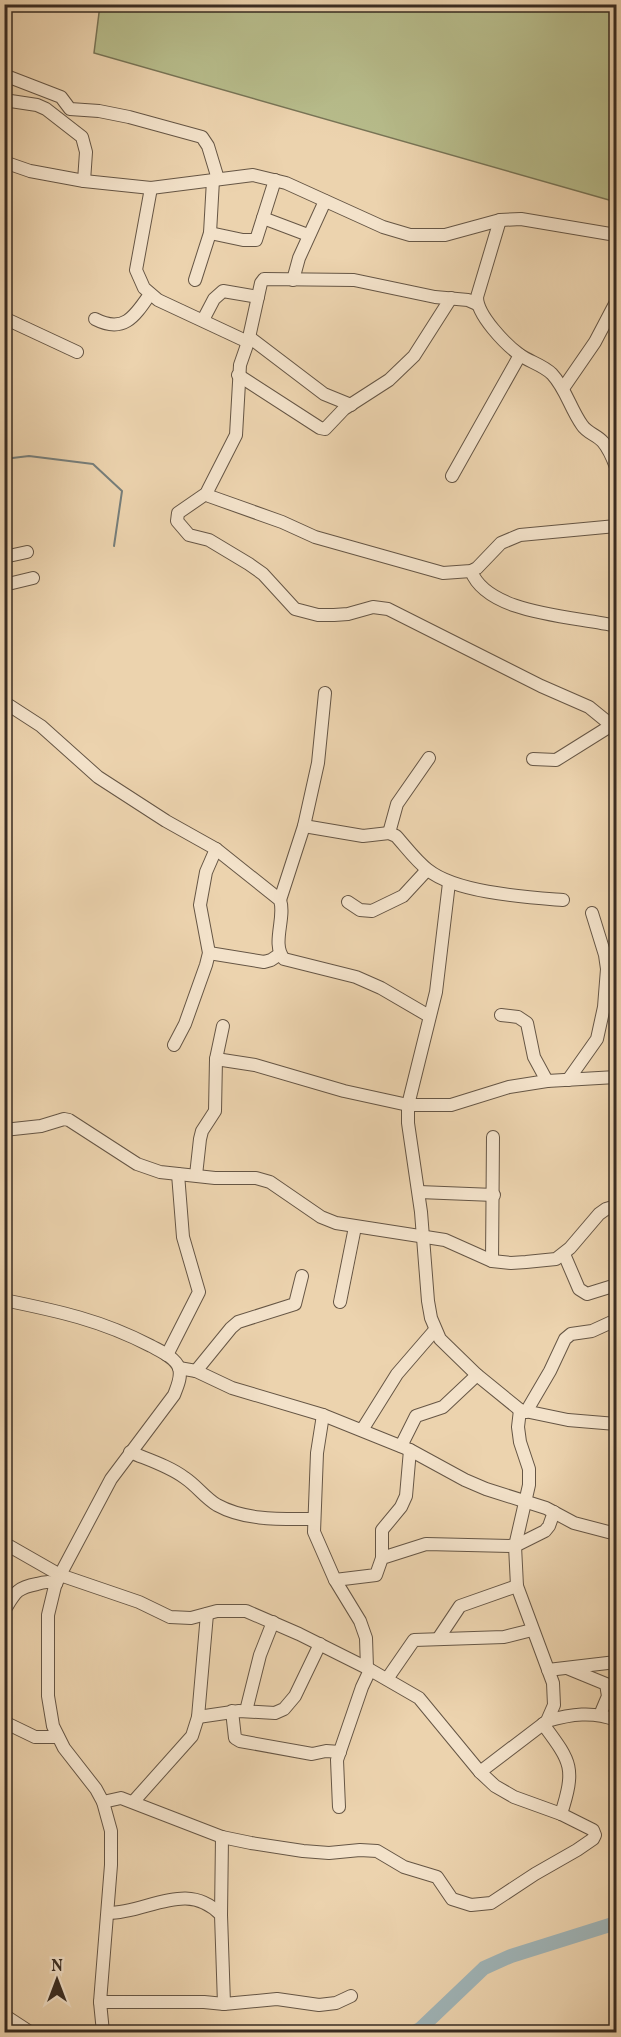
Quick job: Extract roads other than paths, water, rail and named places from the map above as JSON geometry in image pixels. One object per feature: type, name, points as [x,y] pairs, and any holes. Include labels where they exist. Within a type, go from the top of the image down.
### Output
[{"type":"street","points":[[4,75],[61,97],[67,107],[72,109],[129,117],[202,138],[208,146],[215,180],[210,233],[195,280]]},
{"type":"street","points":[[4,100],[37,105],[46,109],[82,137],[86,152],[84,181]]},
{"type":"street","points":[[4,162],[30,171],[84,181],[151,188],[253,175],[275,180],[382,227],[410,235],[445,235],[500,220],[521,219],[616,235]]},
{"type":"street","points":[[210,233],[243,240],[256,240],[275,180]]},
{"type":"street","points":[[151,188],[136,270],[144,288],[158,300],[249,339],[324,394],[351,405]]},
{"type":"street","points":[[293,280],[308,235],[325,201]]},
{"type":"street","points":[[263,218],[308,235]]},
{"type":"street","points":[[500,220],[477,297],[477,304],[487,320],[520,355],[550,372],[564,387],[580,423],[603,442],[616,466]]},
{"type":"street","points":[[477,304],[468,300],[354,280],[264,279],[261,283],[249,339],[238,375],[236,435],[207,493],[178,513],[177,521],[189,535],[209,540],[249,564],[262,574],[295,609],[318,615],[348,614],[373,607],[388,609],[589,707],[614,727],[556,760],[534,759]]},
{"type":"street","points":[[203,320],[214,299],[222,291],[258,297]]},
{"type":"street","points":[[95,319],[110,325],[128,321],[133,318],[150,294]]},
{"type":"street","points":[[238,375],[320,428],[328,427],[338,414],[389,380],[414,356],[451,298]]},
{"type":"street","points":[[564,387],[595,342],[616,302]]},
{"type":"street","points":[[4,318],[77,352]]},
{"type":"street","points":[[452,476],[520,355]]},
{"type":"street","points":[[207,493],[209,496],[282,522],[315,537],[443,573],[471,571],[477,568],[501,543],[520,535],[616,526]]},
{"type":"street","points":[[4,557],[27,552]]},
{"type":"street","points":[[471,571],[477,584],[499,599],[531,610],[616,626]]},
{"type":"street","points":[[4,585],[33,578]]},
{"type":"street","points":[[279,900],[304,826],[318,764],[325,693]]},
{"type":"street","points":[[5,705],[41,726],[98,777],[181,831],[216,849],[279,900],[281,904],[280,954]]},
{"type":"street","points":[[389,833],[397,804],[429,758]]},
{"type":"street","points":[[304,826],[363,836],[389,833],[396,836],[428,870],[449,883],[563,900]]},
{"type":"street","points":[[174,1045],[185,1024],[209,953],[200,905],[206,872],[216,849]]},
{"type":"street","points":[[348,902],[360,910],[372,911],[403,896],[428,870]]},
{"type":"street","points":[[449,883],[436,992],[408,1105],[408,1123],[419,1192],[428,1301],[435,1330],[450,1350],[477,1375],[523,1411],[584,1423],[616,1424]]},
{"type":"street","points":[[568,1080],[597,1039],[604,1007],[607,969],[592,913]]},
{"type":"street","points":[[209,953],[264,962],[280,954]]},
{"type":"street","points":[[280,954],[291,962],[356,977],[381,988],[429,1016]]},
{"type":"street","points":[[501,1016],[518,1017],[526,1023],[534,1057],[547,1081]]},
{"type":"street","points":[[196,1175],[202,1131],[214,1112],[216,1059],[223,1026]]},
{"type":"street","points":[[216,1059],[255,1065],[344,1091],[408,1105],[451,1105],[509,1087],[547,1081],[616,1077]]},
{"type":"street","points":[[4,1130],[69,1120],[137,1164],[160,1172],[261,1178],[321,1217],[336,1223],[445,1240],[492,1261],[511,1263],[556,1259],[564,1254],[599,1214],[616,1206]]},
{"type":"street","points":[[492,1261],[493,1137]]},
{"type":"street","points":[[167,1355],[199,1292],[183,1237],[178,1174]]},
{"type":"street","points":[[419,1192],[494,1195]]},
{"type":"street","points":[[340,1302],[355,1227]]},
{"type":"street","points":[[564,1254],[579,1289],[583,1293],[587,1294],[616,1285]]},
{"type":"street","points":[[196,1371],[223,1336],[238,1322],[295,1304],[302,1276]]},
{"type":"street","points":[[4,1300],[94,1320],[131,1335],[167,1355],[179,1368],[196,1371],[232,1388],[323,1415],[406,1448],[486,1489],[554,1512],[574,1523],[616,1534]]},
{"type":"street","points":[[545,1723],[552,1712],[554,1694],[548,1670],[517,1586],[515,1546],[530,1477],[518,1427],[523,1411],[550,1371],[565,1339],[572,1334],[592,1331],[616,1320]]},
{"type":"street","points":[[362,1430],[397,1374],[435,1330]]},
{"type":"street","points":[[103,2032],[100,2002],[108,1913],[111,1831],[103,1802],[96,1789],[58,1737],[50,1710],[47,1628],[51,1601],[58,1579],[111,1479],[174,1395],[178,1384],[179,1368]]},
{"type":"street","points":[[335,1580],[376,1575],[382,1558],[382,1530],[401,1507],[406,1496],[406,1448],[416,1416],[443,1407],[477,1375]]},
{"type":"street","points":[[323,1415],[316,1453],[314,1519],[316,1540],[335,1580],[360,1621],[366,1638],[369,1669],[337,1760],[339,1807]]},
{"type":"street","points":[[130,1452],[180,1475],[210,1500],[226,1509],[264,1519],[314,1519]]},
{"type":"street","points":[[382,1558],[426,1544],[515,1546],[545,1531],[554,1512]]},
{"type":"street","points":[[4,1543],[58,1579],[139,1602],[170,1617],[191,1618],[224,1610],[246,1611],[320,1644],[419,1698],[480,1772],[495,1786],[514,1797],[561,1814],[595,1832],[593,1839],[491,1903],[480,1905],[452,1899],[437,1877],[404,1867],[377,1851],[303,1851],[222,1837],[121,1798],[103,1802]]},
{"type":"street","points":[[4,1611],[16,1591],[22,1586],[58,1579]]},
{"type":"street","points":[[438,1639],[460,1606],[517,1586]]},
{"type":"street","points":[[134,1802],[192,1736],[198,1717],[207,1614]]},
{"type":"street","points":[[246,1711],[260,1655],[273,1622]]},
{"type":"street","points":[[387,1679],[414,1640],[504,1637],[532,1630]]},
{"type":"street","points":[[198,1717],[232,1711],[275,1713],[284,1709],[295,1695],[320,1644]]},
{"type":"street","points":[[548,1670],[616,1662]]},
{"type":"street","points":[[567,1668],[606,1684],[613,1692],[600,1715]]},
{"type":"street","points":[[232,1711],[233,1734],[240,1741],[312,1754],[326,1751],[340,1752]]},
{"type":"street","points":[[480,1772],[545,1723],[574,1714],[600,1715],[616,1720]]},
{"type":"street","points":[[4,1722],[35,1737],[58,1737]]},
{"type":"street","points":[[545,1723],[568,1762],[570,1775],[568,1791],[561,1814]]},
{"type":"street","points":[[222,1837],[221,1915],[224,2004]]},
{"type":"street","points":[[108,1913],[123,1913],[177,1898],[204,1902],[221,1915]]},
{"type":"street","points":[[100,2002],[204,2001],[224,2004],[277,1999],[327,2005],[351,1996]]},
{"type":"street","points":[[4,2015],[30,2032]]},
{"type":"waterway","points":[[4,459],[29,456],[93,464],[122,491],[114,546]]},
{"type":"waterway","points":[[414,2032],[420,2029],[484,1968],[511,1956],[616,1923]]}]
